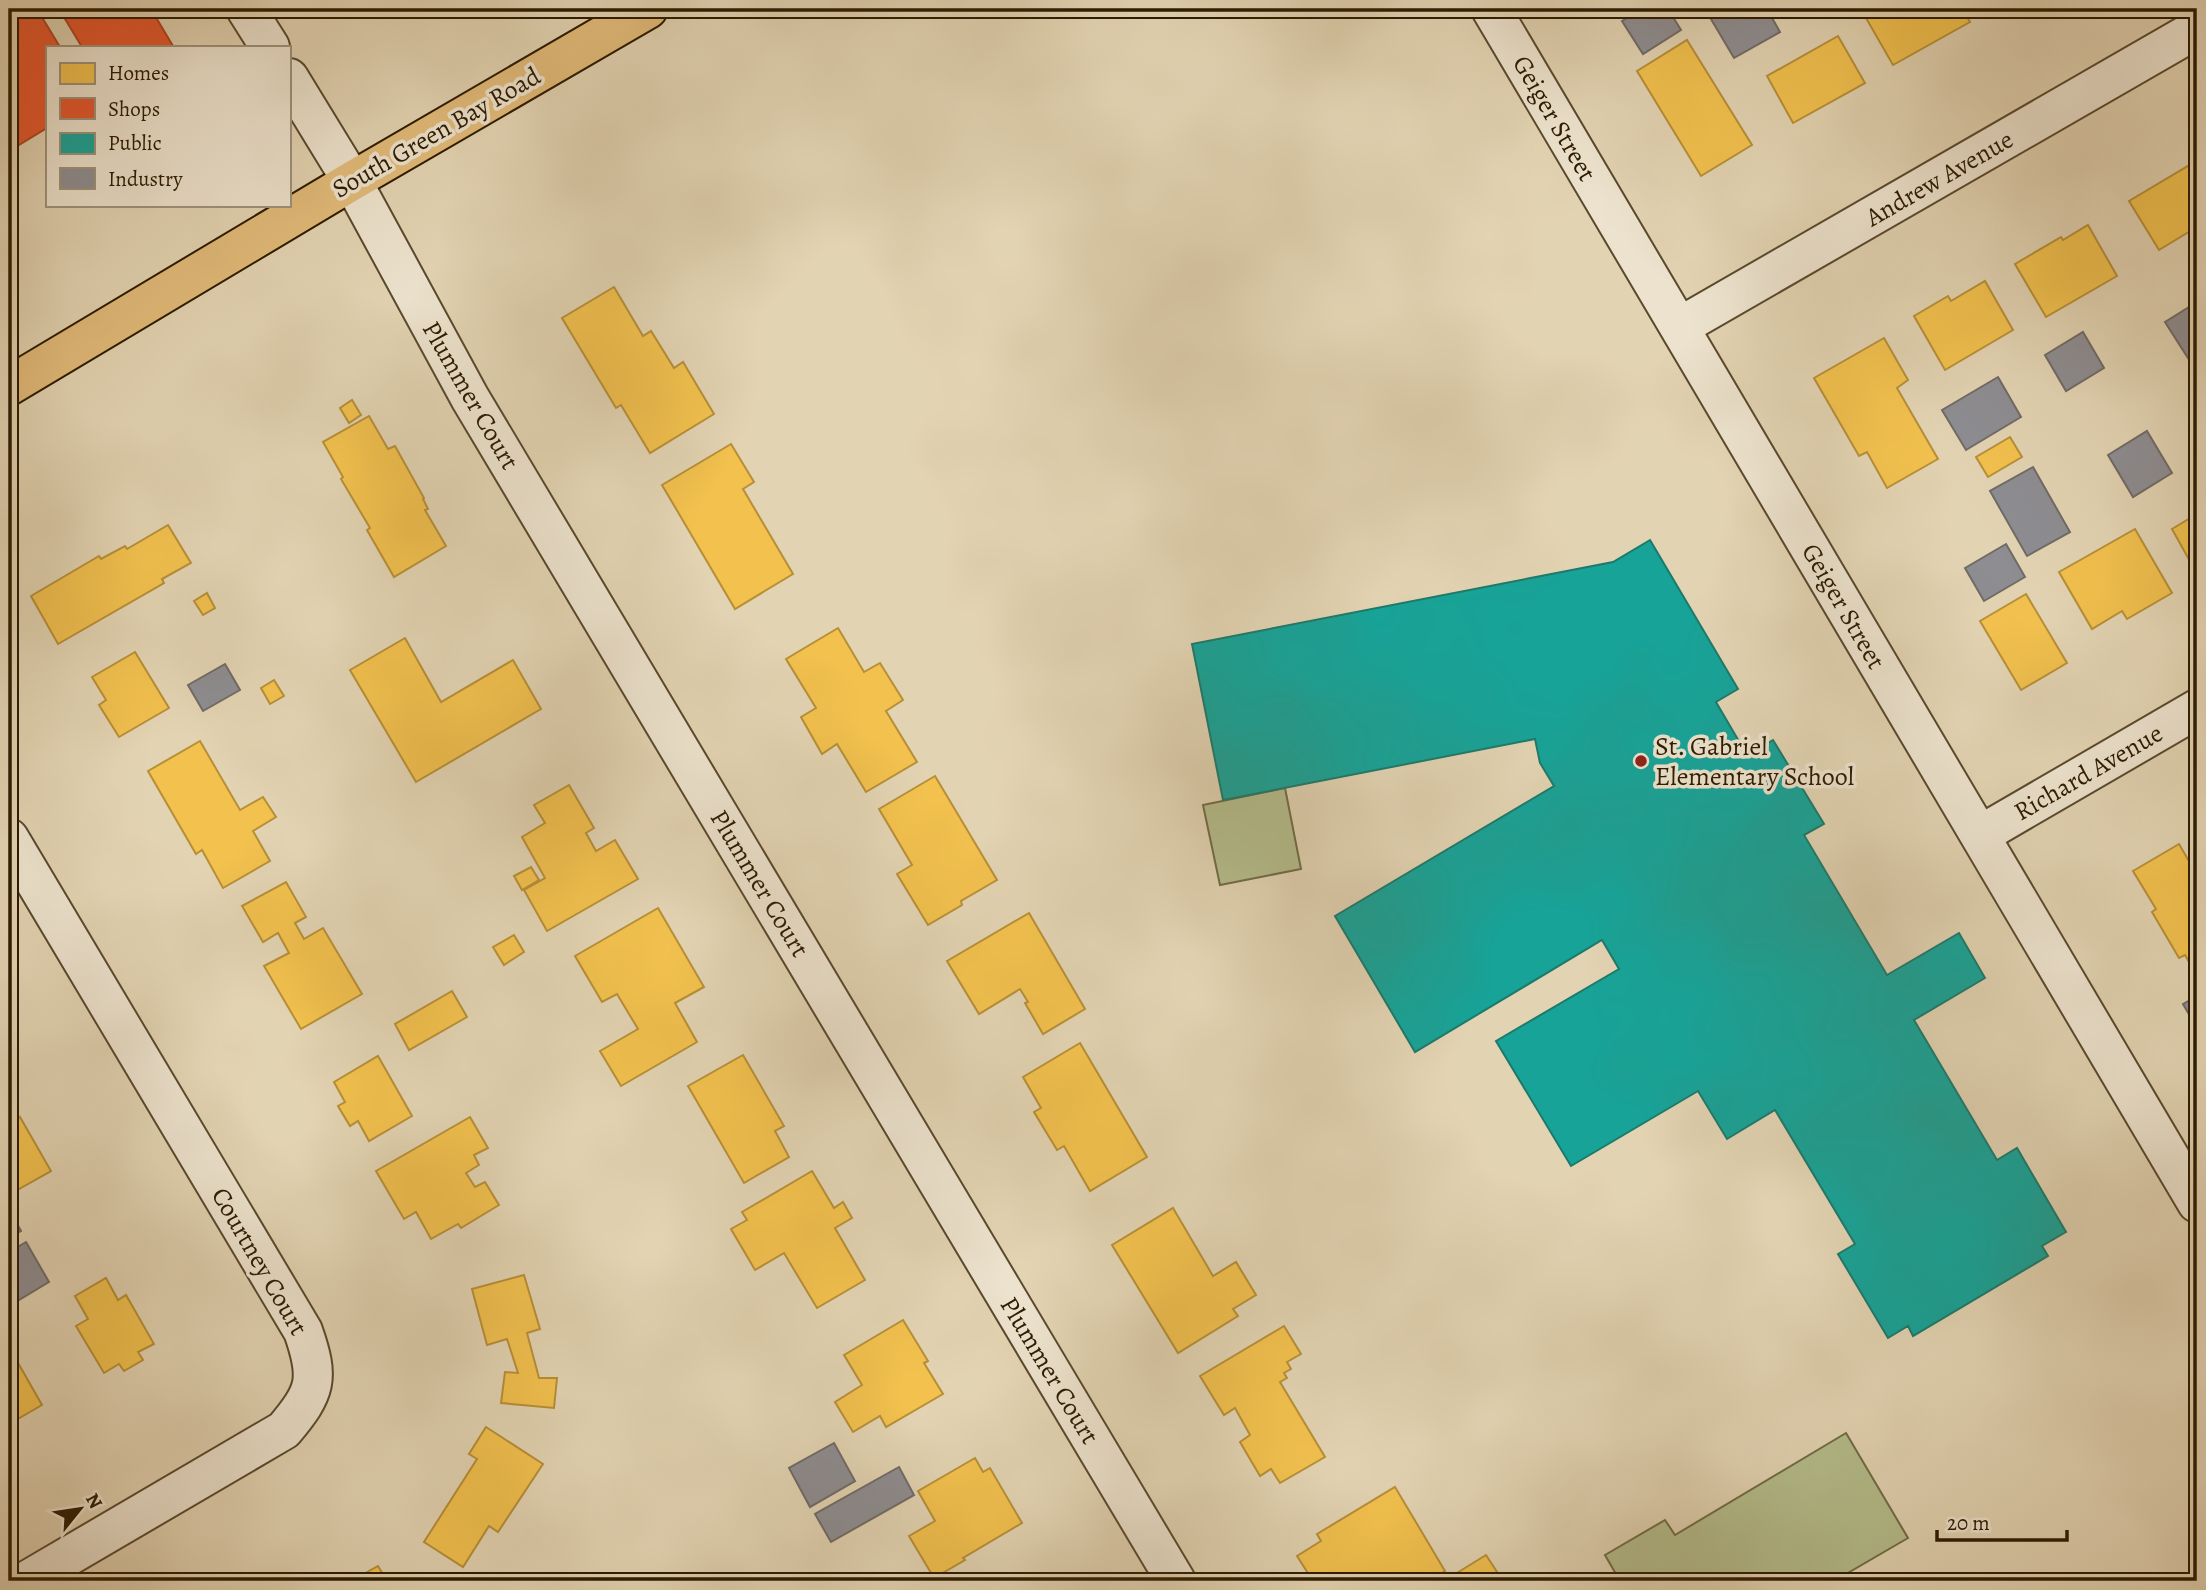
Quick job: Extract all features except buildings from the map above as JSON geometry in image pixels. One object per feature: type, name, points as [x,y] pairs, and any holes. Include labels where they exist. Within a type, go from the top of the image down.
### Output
[{"type":"main road","name":"South Green Bay Road","points":[[9,386],[352,180],[648,9]]},
{"type":"street","points":[[247,9],[269,46]]},
{"type":"street","name":"Geiger Street","points":[[1491,9],[1602,199],[1681,326],[2197,1203]]},
{"type":"street","name":"Andrew Avenue","points":[[1681,326],[2197,29]]},
{"type":"street","name":"Plummer Court","points":[[290,80],[352,180],[470,398],[1176,1581]]},
{"type":"street","name":"Richard Avenue","points":[[1980,835],[2197,709]]},
{"type":"street","name":"Courtney Court","points":[[9,838],[303,1331],[314,1361],[312,1384],[304,1407],[284,1430],[26,1581]]},
{"type":"green space","points":[[1285,788],[1301,869],[1220,885],[1203,805]]},
{"type":"green space","points":[[1846,1433],[1908,1538],[1834,1581],[1620,1581],[1605,1555],[1665,1520],[1675,1535]]},
{"type":"place","name":"St. Gabriel Elementary School","points":[[1641,761]]}]
